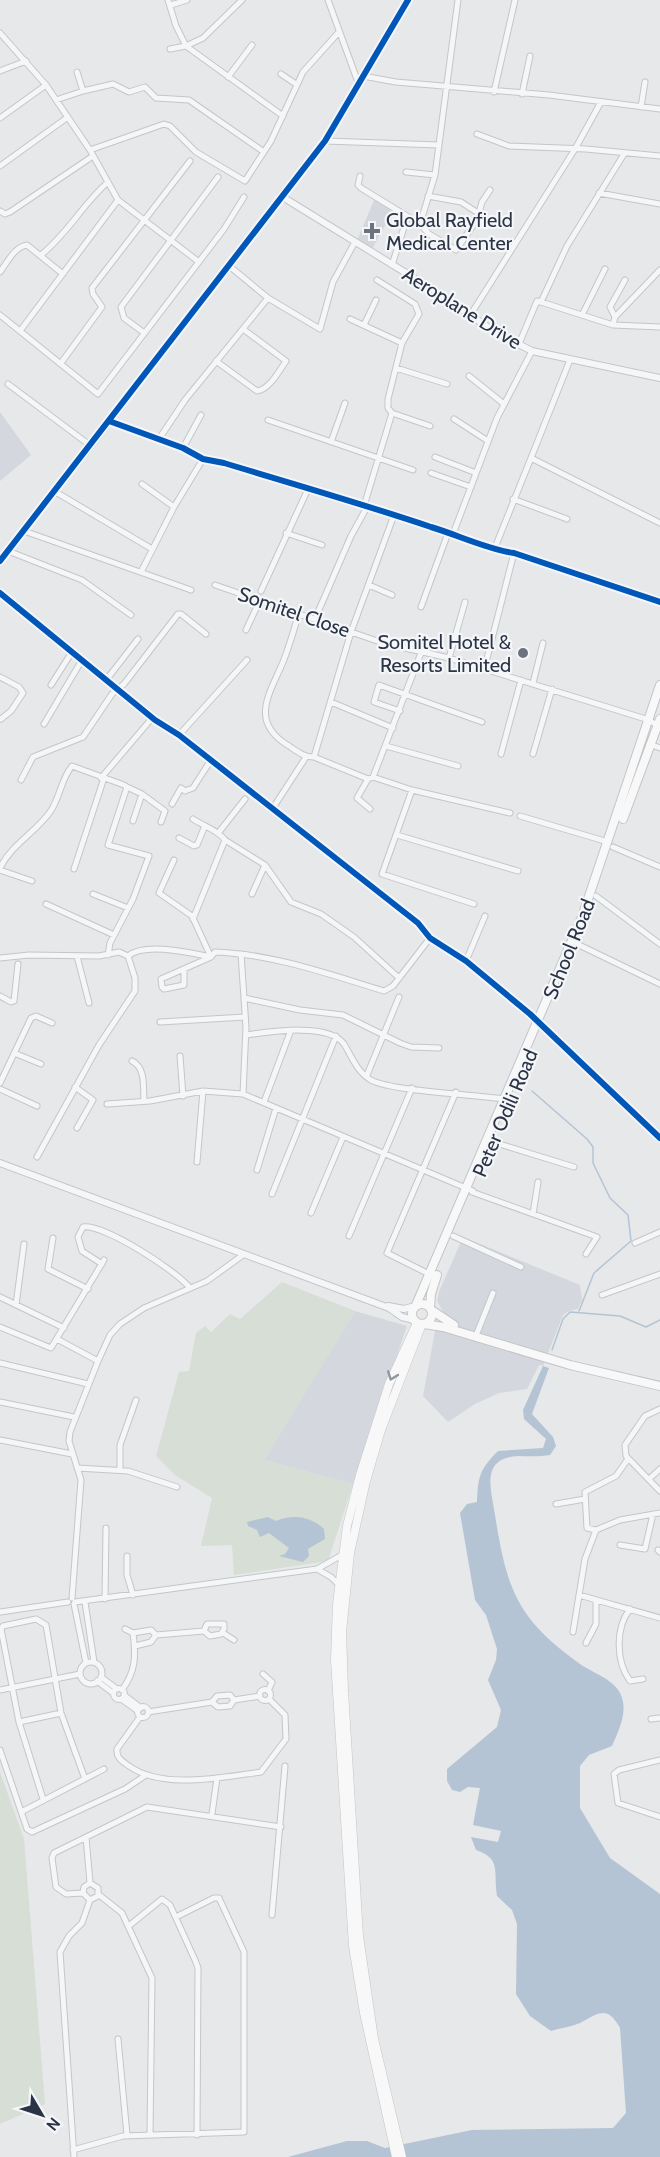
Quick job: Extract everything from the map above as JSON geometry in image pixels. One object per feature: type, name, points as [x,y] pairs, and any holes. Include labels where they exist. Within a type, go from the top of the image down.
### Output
[{"type":"main road","name":"School Road","points":[[416,1306],[471,1190],[506,1099],[540,1025],[656,723],[660,685]]},
{"type":"main road","name":"Peter Odili Road","points":[[431,1309],[432,1289],[471,1190],[596,896],[611,844],[656,723]]},
{"type":"main road","points":[[660,1381],[590,1365],[477,1333],[447,1322],[424,1303],[416,1306],[412,1313],[419,1323],[443,1327],[570,1365],[660,1386]]},
{"type":"main road","points":[[402,2157],[393,2134],[364,2013],[351,1927],[335,1660],[342,1555],[371,1437],[403,1348],[419,1323],[431,1319],[431,1309]]},
{"type":"main road","points":[[396,2157],[374,2039],[359,1936],[342,1632],[350,1553],[366,1481],[381,1430],[419,1323]]},
{"type":"street","points":[[187,0],[169,3],[176,26],[186,46],[283,116]]},
{"type":"street","points":[[328,0],[358,85]]},
{"type":"street","points":[[0,561],[325,141],[408,0]]},
{"type":"street","points":[[420,224],[435,175],[458,0]]},
{"type":"street","points":[[494,92],[515,0]]},
{"type":"street","points":[[170,49],[186,46],[203,38],[238,1]]},
{"type":"street","points":[[90,150],[164,124],[196,152],[242,181],[247,180],[283,116],[296,84],[309,64],[339,32]]},
{"type":"street","points":[[0,33],[46,85],[90,150],[118,200],[199,262]]},
{"type":"street","points":[[332,42],[344,46]]},
{"type":"street","points":[[228,77],[252,45]]},
{"type":"street","points":[[522,94],[530,56]]},
{"type":"street","points":[[0,71],[26,61]]},
{"type":"street","points":[[77,72],[83,91]]},
{"type":"street","points":[[281,74],[296,84]]},
{"type":"street","points":[[363,76],[660,109]]},
{"type":"street","points":[[641,108],[645,82]]},
{"type":"street","points":[[56,100],[113,84],[129,92],[145,87],[156,98],[183,97],[264,152]]},
{"type":"street","points":[[0,118],[46,85]]},
{"type":"street","points":[[471,314],[575,149],[601,102]]},
{"type":"street","points":[[0,166],[68,117]]},
{"type":"street","points":[[477,134],[509,146],[660,156]]},
{"type":"street","points":[[325,141],[439,145]]},
{"type":"street","points":[[541,302],[567,246],[624,154]]},
{"type":"street","points":[[0,211],[5,214],[10,212],[93,156]]},
{"type":"street","points":[[61,363],[102,307],[93,294],[93,288],[190,161]]},
{"type":"street","points":[[406,172],[435,175]]},
{"type":"street","points":[[360,176],[358,185],[407,218],[420,224],[429,234],[456,249],[477,220],[482,202],[490,190]]},
{"type":"street","points":[[143,332],[124,318],[121,307],[218,177]]},
{"type":"street","points":[[41,255],[67,231],[85,202],[108,182]]},
{"type":"street","points":[[599,193],[660,204]]},
{"type":"street","name":"Aeroplane Drive","points":[[281,196],[471,314],[495,332],[532,351],[660,378]]},
{"type":"street","points":[[428,196],[461,202],[478,213]]},
{"type":"street","points":[[0,315],[98,394],[143,332],[199,262],[244,197]]},
{"type":"street","points":[[20,331],[118,200]]},
{"type":"street","points":[[392,265],[407,218]]},
{"type":"street","points":[[228,265],[268,298],[320,329],[333,282],[355,242]]},
{"type":"street","points":[[0,272],[21,246],[27,245],[63,274]]},
{"type":"street","points":[[582,315],[604,269]]},
{"type":"street","points":[[615,317],[660,270]]},
{"type":"street","points":[[377,280],[401,294],[417,309],[419,314],[402,343],[388,399],[388,408],[392,413],[430,426]]},
{"type":"street","points":[[614,325],[615,317],[610,307],[625,280]]},
{"type":"street","points":[[159,439],[175,412],[268,298]]},
{"type":"street","points":[[364,325],[376,300]]},
{"type":"street","points":[[519,344],[537,301],[614,325],[660,327]]},
{"type":"street","points":[[350,319],[402,343]]},
{"type":"street","points":[[216,361],[257,391],[263,390],[277,375],[286,361],[243,329]]},
{"type":"street","points":[[421,607],[504,404],[532,351]]},
{"type":"street","points":[[494,550],[570,360]]},
{"type":"street","points":[[396,368],[447,384]]},
{"type":"street","points":[[470,376],[504,404]]},
{"type":"street","points":[[8,384],[91,446]]},
{"type":"street","points":[[331,442],[345,403]]},
{"type":"street","points":[[315,619],[365,506],[392,413]]},
{"type":"street","points":[[183,448],[201,415]]},
{"type":"street","points":[[454,419],[488,441]]},
{"type":"street","points":[[268,420],[413,470]]},
{"type":"street","points":[[109,421],[183,448],[203,459],[224,463],[394,515],[480,543],[494,550],[513,553],[660,602]]},
{"type":"street","points":[[435,458],[476,473]]},
{"type":"street","points":[[531,458],[660,523]]},
{"type":"street","points":[[141,572],[174,507],[203,459]]},
{"type":"street","points":[[431,473],[471,487]]},
{"type":"street","points":[[142,484],[174,507]]},
{"type":"street","points":[[261,591],[308,489]]},
{"type":"street","points":[[54,491],[152,549]]},
{"type":"street","points":[[513,498],[567,519]]},
{"type":"street","points":[[314,757],[351,632],[394,515]]},
{"type":"street","points":[[24,531],[191,590]]},
{"type":"street","points":[[286,533],[322,545]]},
{"type":"street","points":[[8,551],[82,580],[131,615]]},
{"type":"street","points":[[484,670],[513,553]]},
{"type":"street","name":"Somitel Close","points":[[214,585],[351,632],[533,683],[656,723]]},
{"type":"street","points":[[369,585],[392,595]]},
{"type":"street","points":[[0,593],[153,717],[273,808],[418,923],[430,938],[466,961],[540,1025],[660,1138]]},
{"type":"street","points":[[246,630],[260,600]]},
{"type":"street","points":[[449,658],[465,602]]},
{"type":"street","points":[[299,613],[265,704],[271,734],[306,757],[314,757],[370,778],[412,790],[510,813]]},
{"type":"street","points":[[21,780],[33,757],[82,737],[97,714],[178,614],[182,614],[206,634]]},
{"type":"street","points":[[107,679],[138,639]]},
{"type":"street","points":[[533,683],[543,643]]},
{"type":"street","points":[[51,685],[72,652]]},
{"type":"street","points":[[370,809],[357,798],[386,746],[421,653]]},
{"type":"street","points":[[44,724],[82,660]]},
{"type":"street","points":[[179,735],[247,660]]},
{"type":"street","points":[[0,677],[19,687],[23,693],[11,711],[1,719]]},
{"type":"street","points":[[501,754],[521,680]]},
{"type":"street","points":[[400,711],[374,702],[379,685],[482,722]]},
{"type":"street","points":[[533,754],[552,689]]},
{"type":"street","points":[[331,702],[393,728]]},
{"type":"street","points":[[74,869],[102,778],[153,717]]},
{"type":"street","points":[[649,744],[660,748]]},
{"type":"street","points":[[386,746],[459,766]]},
{"type":"street","points":[[273,808],[306,757]]},
{"type":"street","points":[[172,804],[181,788],[185,791],[193,788],[211,760]]},
{"type":"street","points":[[32,881],[0,869],[3,860],[36,831],[50,812],[72,765],[142,794],[165,811],[161,822]]},
{"type":"street","points":[[108,955],[114,935],[128,908],[149,856],[108,846],[127,788]]},
{"type":"street","points":[[412,790],[382,874],[474,904]]},
{"type":"street","points":[[133,821],[142,794]]},
{"type":"street","points":[[219,832],[245,799]]},
{"type":"street","points":[[520,816],[611,844],[660,867]]},
{"type":"street","points":[[193,819],[204,828],[219,832],[225,840],[265,865],[291,902],[321,914],[345,931],[398,977]]},
{"type":"street","points":[[179,838],[194,846],[197,845],[204,828]]},
{"type":"street","points":[[397,835],[518,872]]},
{"type":"street","points":[[193,919],[225,840]]},
{"type":"street","points":[[0,853],[3,860]]},
{"type":"street","points":[[174,860],[159,893],[193,919],[211,957]]},
{"type":"street","points":[[252,894],[265,865]]},
{"type":"street","points":[[93,894],[128,908]]},
{"type":"street","points":[[596,896],[660,944]]},
{"type":"street","points":[[46,904],[114,935]]},
{"type":"street","points":[[466,961],[485,916]]},
{"type":"street","points":[[184,969],[184,985],[164,989],[162,987],[161,979],[211,957],[215,952],[294,963],[384,991],[393,986],[430,938]]},
{"type":"street","points":[[577,944],[660,984]]},
{"type":"street","points":[[128,956],[135,950],[169,951],[211,957]]},
{"type":"street","points":[[0,958],[108,955],[119,952],[128,956],[135,978],[135,991],[75,1087],[37,1157]]},
{"type":"street","points":[[241,954],[246,1035],[243,1094]]},
{"type":"street","points":[[77,956],[89,1003]]},
{"type":"street","points":[[0,996],[11,1002],[14,1001],[18,964]]},
{"type":"street","points":[[367,1075],[399,997]]},
{"type":"street","points":[[244,998],[300,1010],[343,1015],[383,1036],[411,1047],[439,1048]]},
{"type":"street","points":[[0,1083],[31,1018],[36,1017],[52,1023]]},
{"type":"street","points":[[160,1022],[245,1017]]},
{"type":"street","points":[[246,1035],[291,1030],[336,1036],[343,1042],[354,1064],[379,1082],[506,1099]]},
{"type":"street","points":[[264,1102],[291,1030]]},
{"type":"street","points":[[272,1194],[336,1036]]},
{"type":"street","points":[[14,1053],[41,1065]]},
{"type":"street","points":[[180,1056],[183,1096]]},
{"type":"street","points":[[132,1061],[140,1066],[142,1072],[144,1101]]},
{"type":"street","points":[[75,1087],[93,1100],[77,1128]]},
{"type":"street","points":[[349,1236],[412,1088]]},
{"type":"street","points":[[0,1089],[37,1106]]},
{"type":"street","points":[[196,1162],[203,1091]]},
{"type":"street","points":[[107,1104],[183,1096],[203,1091],[243,1094],[471,1190],[598,1238],[586,1254]]},
{"type":"street","points":[[431,1275],[387,1253],[456,1092]]},
{"type":"street","points":[[257,1170],[276,1108]]},
{"type":"street","points":[[311,1213],[344,1137]]},
{"type":"street","points":[[493,1142],[574,1167]]},
{"type":"street","points":[[0,1163],[419,1323]]},
{"type":"street","points":[[533,1214],[538,1182]]},
{"type":"street","points":[[0,1327],[50,1348],[103,1262],[80,1247],[78,1237],[83,1227],[121,1240],[179,1276],[190,1288]]},
{"type":"street","points":[[635,1243],[660,1232]]},
{"type":"street","points":[[453,1236],[521,1267]]},
{"type":"street","points":[[53,1238],[48,1269],[88,1289]]},
{"type":"street","points":[[16,1305],[24,1244]]},
{"type":"street","points":[[80,1674],[86,1663],[78,1619],[72,1601],[81,1488],[69,1441],[75,1417],[110,1335],[125,1320],[207,1281],[243,1255]]},
{"type":"street","points":[[602,1295],[660,1274]]},
{"type":"street","points":[[477,1333],[493,1293]]},
{"type":"street","points":[[0,1297],[64,1328]]},
{"type":"street","points":[[382,1307],[404,1309],[416,1306]]},
{"type":"street","points":[[57,1339],[98,1361]]},
{"type":"street","points":[[0,1363],[88,1384]]},
{"type":"street","points":[[120,1469],[120,1445],[136,1400]]},
{"type":"street","points":[[0,1402],[75,1417]]},
{"type":"street","points":[[660,1409],[645,1416],[625,1445],[628,1459],[660,1491]]},
{"type":"street","points":[[0,1440],[72,1454]]},
{"type":"street","points":[[620,1545],[645,1549],[657,1514],[620,1520],[596,1530],[587,1528],[585,1499],[587,1489],[616,1476],[628,1459]]},
{"type":"street","points":[[77,1468],[120,1469],[177,1486]]},
{"type":"street","points":[[649,1479],[660,1469]]},
{"type":"street","points":[[556,1504],[585,1499]]},
{"type":"street","points":[[105,1599],[106,1528]]},
{"type":"street","points":[[573,1632],[585,1559],[596,1530]]},
{"type":"street","points":[[0,1612],[317,1569],[342,1555]]},
{"type":"street","points":[[128,1556],[128,1575],[134,1595]]},
{"type":"street","points":[[317,1569],[339,1585]]},
{"type":"street","points":[[579,1595],[660,1618]]},
{"type":"street","points":[[586,1642],[596,1624],[596,1600]]},
{"type":"street","points":[[85,1602],[94,1662],[100,1667],[99,1679]]},
{"type":"street","points":[[630,1609],[623,1623],[619,1659],[630,1681],[642,1679]]},
{"type":"street","points":[[78,1619],[87,1618]]},
{"type":"street","points":[[43,1798],[19,1722],[1,1629],[3,1626],[36,1619],[43,1621],[46,1625],[61,1713],[85,1779]]},
{"type":"street","points":[[204,1631],[207,1624],[219,1622],[224,1624],[223,1633]]},
{"type":"street","points":[[125,1629],[133,1633],[151,1630],[156,1635]]},
{"type":"street","points":[[135,1646],[151,1642],[156,1635],[204,1631],[210,1636],[223,1633],[234,1640]]},
{"type":"street","points":[[119,1693],[134,1672],[133,1633]]},
{"type":"street","points":[[86,1663],[94,1662]]},
{"type":"street","points":[[80,1674],[88,1683],[99,1679]]},
{"type":"street","points":[[0,1690],[80,1674]]},
{"type":"street","points":[[139,1712],[116,1752],[121,1760],[146,1775],[189,1780],[261,1772],[286,1739],[285,1715],[269,1699],[268,1691],[272,1682],[263,1674]]},
{"type":"street","points":[[99,1679],[146,1716],[148,1712],[212,1702],[217,1696],[230,1695],[234,1700]]},
{"type":"street","points":[[260,1696],[262,1691],[268,1691]]},
{"type":"street","points":[[260,1696],[264,1700],[269,1699]]},
{"type":"street","points":[[212,1702],[215,1706],[230,1706],[234,1700],[260,1696]]},
{"type":"street","points":[[19,1722],[61,1713]]},
{"type":"street","points":[[651,1719],[660,1718]]},
{"type":"street","points":[[0,1750],[27,1829],[35,1832],[125,1789],[146,1775]]},
{"type":"street","points":[[660,1760],[618,1770],[614,1774],[618,1803],[660,1817]]},
{"type":"street","points":[[272,1915],[285,1766]]},
{"type":"street","points":[[21,1812],[43,1798],[104,1769]]},
{"type":"street","points":[[212,1814],[217,1778]]},
{"type":"street","points":[[90,1900],[82,1893],[66,1894],[56,1887],[52,1858],[54,1853],[147,1807],[212,1814],[281,1827]]},
{"type":"street","points":[[87,1837],[90,1883]]},
{"type":"street","points":[[82,1893],[84,1887],[90,1883]]},
{"type":"street","points":[[90,1883],[97,1886],[98,1894]]},
{"type":"street","points":[[98,1894],[90,1900],[82,1923],[69,1936],[60,1952],[74,2154],[127,2135],[244,2132],[244,1952],[219,1898],[213,1898],[176,1917]]},
{"type":"street","points":[[98,1894],[114,1904],[130,1924],[152,1978],[150,2134]]},
{"type":"street","points":[[130,1924],[158,1899],[170,1905],[198,1968],[197,2134]]},
{"type":"street","points":[[118,2039],[127,2135]]},
{"type":"shaded area","name":"Global Rayfield Medical Center","points":[[374,200],[393,211],[372,249],[357,241]]},
{"type":"shaded area","points":[[0,412],[31,455],[0,481]]},
{"type":"shaded area","points":[[463,1237],[580,1285],[582,1300],[578,1309],[563,1315],[543,1366],[539,1365],[527,1389],[499,1393],[475,1404],[448,1422],[423,1396],[435,1331],[444,1313],[437,1301],[439,1292]]},
{"type":"shaded area","points":[[282,1282],[355,1311],[264,1460],[353,1484],[328,1561],[234,1575],[232,1545],[201,1546],[212,1498],[175,1475],[156,1456],[179,1372],[189,1371],[196,1333],[205,1326],[211,1332],[230,1314],[240,1319]]},
{"type":"shaded area","points":[[355,1311],[407,1326],[353,1484],[264,1460]]},
{"type":"shaded area","points":[[0,1772],[24,1839],[45,2104],[0,2124]]},
{"type":"water","points":[[543,1366],[549,1368],[532,1414],[553,1437],[556,1446],[550,1455],[518,1456],[498,1462],[493,1469],[490,1485],[504,1564],[518,1601],[542,1632],[580,1664],[613,1684],[623,1700],[622,1720],[612,1746],[589,1755],[580,1766],[580,1808],[610,1858],[660,1894],[660,2157],[288,2157],[347,2141],[367,2141],[385,2148],[472,2130],[613,2128],[626,2113],[620,2028],[611,2016],[598,2014],[577,2024],[551,2031],[530,2016],[516,1994],[517,1924],[512,1910],[497,1896],[493,1862],[490,1857],[476,1850],[471,1837],[498,1842],[501,1831],[473,1825],[480,1788],[468,1787],[460,1792],[452,1790],[447,1781],[447,1769],[497,1727],[501,1710],[488,1680],[496,1660],[497,1649],[486,1615],[475,1600],[460,1513],[467,1504],[477,1502],[481,1474],[498,1451],[543,1448],[546,1439],[524,1419],[523,1410]]},
{"type":"water","points":[[268,1517],[276,1521],[295,1517],[313,1521],[324,1529],[325,1539],[308,1549],[309,1556],[303,1562],[279,1556],[285,1554],[289,1548],[269,1533],[260,1537],[257,1530],[248,1526],[247,1522]]},
{"type":"waterway","points":[[532,1091],[587,1139],[593,1147],[593,1163],[610,1198],[628,1215],[631,1241],[594,1273],[579,1311]]},
{"type":"waterway","points":[[552,1350],[563,1319],[570,1312],[620,1316],[646,1327],[660,1320]]},
{"type":"cycle path","points":[[0,561],[325,141],[408,0]]},
{"type":"cycle path","points":[[109,421],[183,448],[203,459],[224,463],[380,510],[660,602]]},
{"type":"cycle path","points":[[0,593],[155,720],[179,735],[418,923],[430,938],[466,961],[530,1014],[660,1138]]},
{"type":"place","name":"Global Rayfield Medical Center","points":[[372,231]]},
{"type":"place","name":"Somitel Hotel & Resorts Limited","points":[[523,653]]}]
